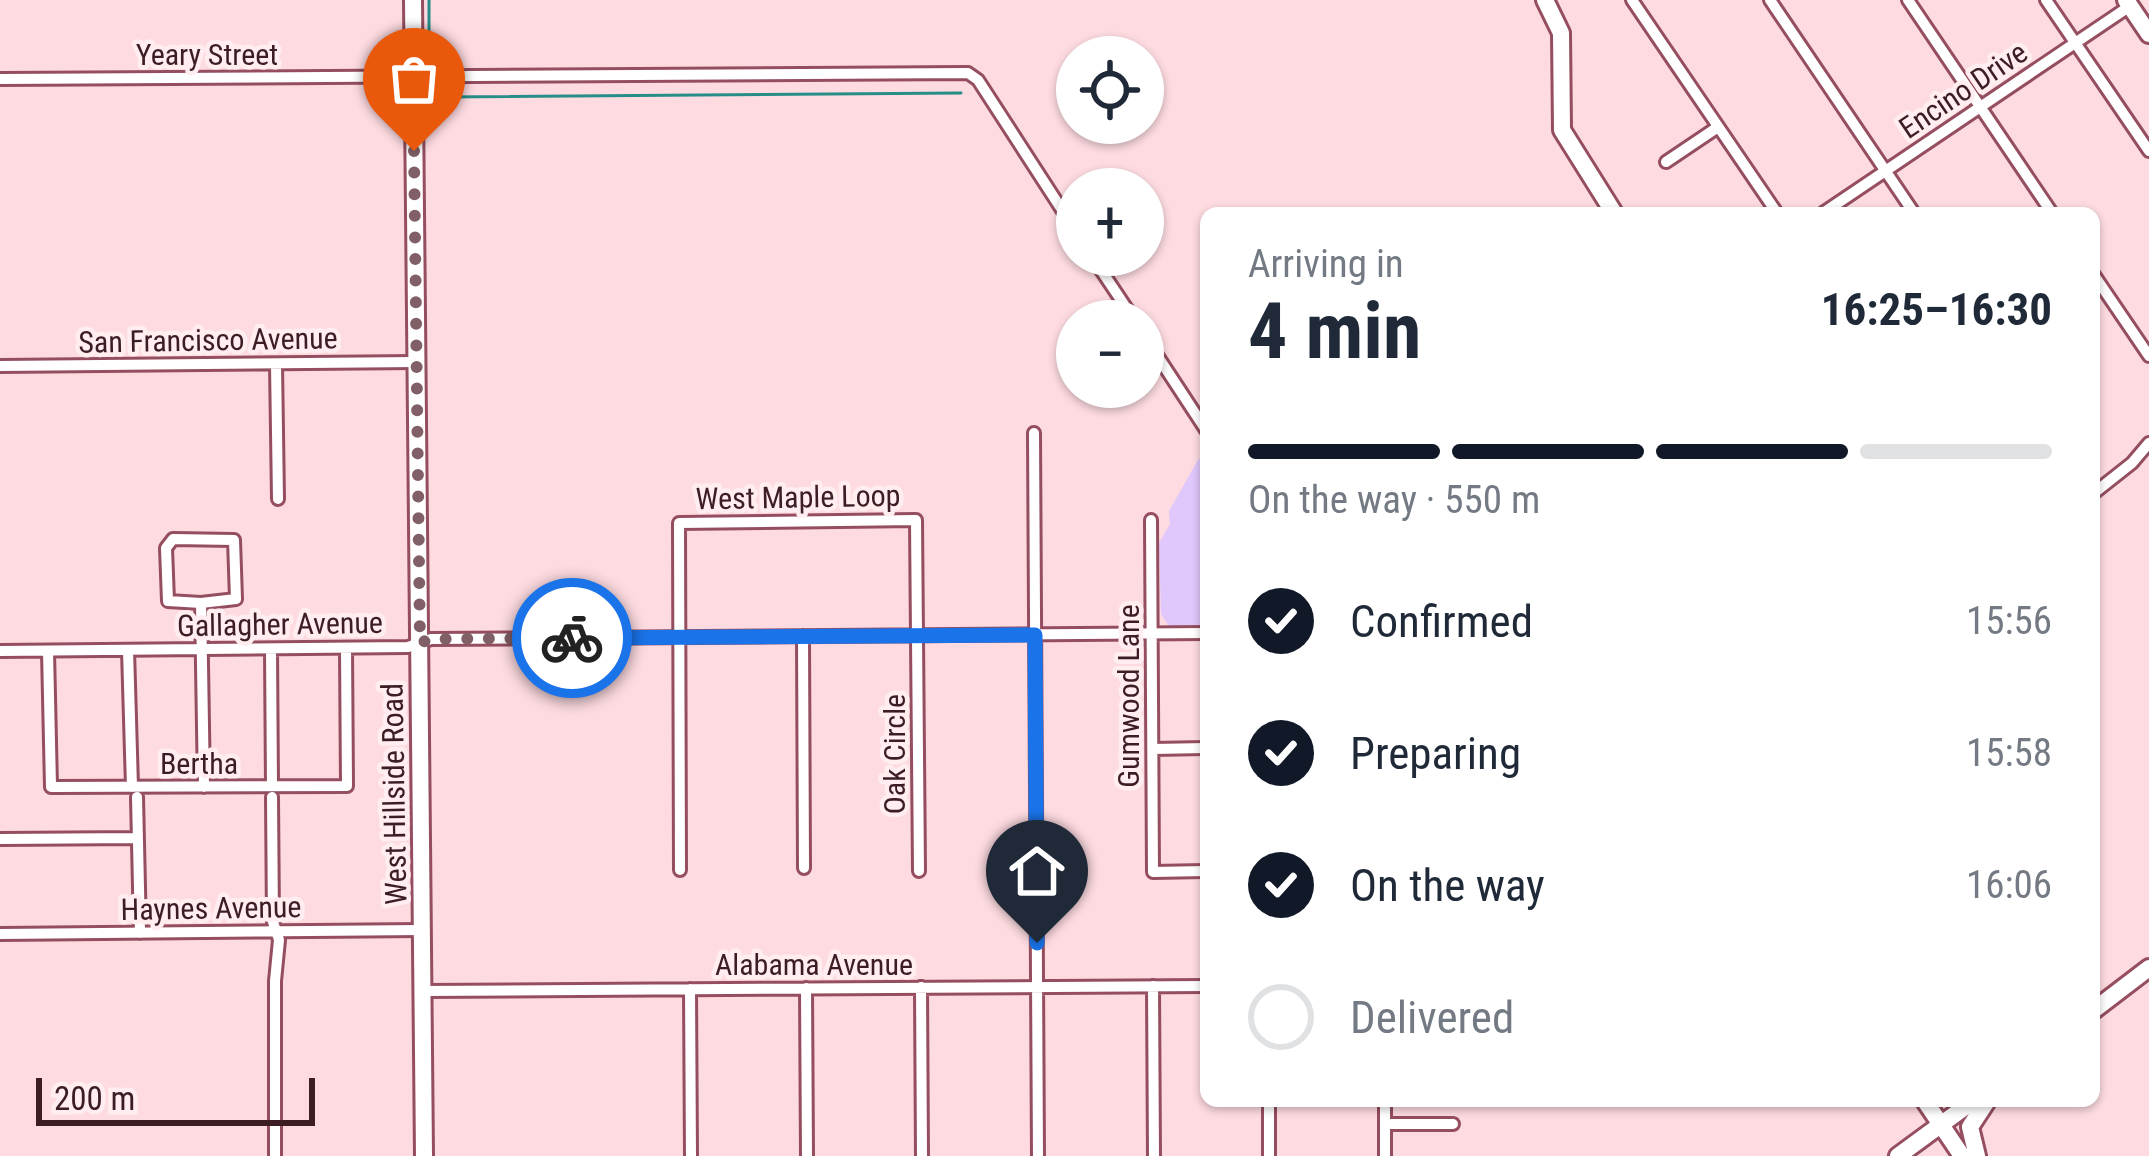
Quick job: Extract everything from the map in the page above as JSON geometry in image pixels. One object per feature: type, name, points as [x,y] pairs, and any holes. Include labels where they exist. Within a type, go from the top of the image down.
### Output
[{"type":"street","name":"West Hillside Road","points":[[413,0],[424,1156]]},
{"type":"street","points":[[1545,0],[1561,33],[1562,130],[1610,207]]},
{"type":"street","points":[[1631,0],[1773,207]]},
{"type":"street","points":[[1770,0],[1910,207]]},
{"type":"street","points":[[1908,0],[2048,207]]},
{"type":"street","points":[[2046,0],[2149,152]]},
{"type":"street","points":[[2128,3],[2149,34]]},
{"type":"street","name":"Encino Drive","points":[[1832,207],[2128,3]]},
{"type":"street","name":"Yeary Street","points":[[0,79],[968,73],[978,80],[1056,201]]},
{"type":"street","points":[[1666,161],[1718,127]]},
{"type":"street","points":[[2100,284],[2149,356]]},
{"type":"street","name":"San Francisco Avenue","points":[[0,366],[416,362]]},
{"type":"street","points":[[276,364],[278,500]]},
{"type":"street","points":[[1164,366],[1200,421]]},
{"type":"street","points":[[1034,433],[1038,1156]]},
{"type":"street","points":[[2100,484],[2149,443]]},
{"type":"street","name":"West Maple Loop","points":[[680,637],[679,523],[892,520],[916,520],[917,635]]},
{"type":"street","name":"Gumwood Lane","points":[[1151,520],[1153,872],[1200,871]]},
{"type":"street","points":[[231,539],[236,599],[201,603],[168,601],[167,542],[231,539]]},
{"type":"street","points":[[201,603],[204,787]]},
{"type":"street","name":"Gallagher Avenue","points":[[0,651],[408,647],[431,639],[1200,634]]},
{"type":"street","name":"Oak Circle","points":[[917,635],[919,871]]},
{"type":"street","points":[[803,636],[804,868]]},
{"type":"street","points":[[680,637],[680,870]]},
{"type":"street","name":"Bertha","points":[[48,651],[51,788],[134,792],[204,787],[272,792],[347,785],[346,648]]},
{"type":"street","points":[[271,649],[279,940],[274,1156]]},
{"type":"street","points":[[128,650],[140,933]]},
{"type":"street","points":[[1153,749],[1200,748]]},
{"type":"street","points":[[0,839],[137,838]]},
{"type":"street","name":"Haynes Avenue","points":[[0,934],[422,930]]},
{"type":"street","points":[[2100,1005],[2149,968]]},
{"type":"street","points":[[1153,986],[1154,1156]]},
{"type":"street","name":"Alabama Avenue","points":[[423,992],[1200,986]]},
{"type":"street","points":[[921,987],[922,1156]]},
{"type":"street","points":[[806,988],[807,1156]]},
{"type":"street","points":[[690,989],[691,1156]]},
{"type":"street","points":[[1269,1107],[1269,1156]]},
{"type":"street","points":[[1384,1107],[1385,1156]]},
{"type":"street","points":[[1929,1107],[1962,1156]]},
{"type":"street","points":[[1898,1156],[1966,1107]]},
{"type":"street","points":[[1977,1156],[1970,1127],[1983,1107]]},
{"type":"street","points":[[1385,1124],[1453,1124]]},
{"type":"shaded area","points":[[1198,460],[1200,625],[1169,626],[1161,614],[1159,543],[1170,524],[1169,511]]},
{"type":"waterway","points":[[429,0],[429,60]]},
{"type":"waterway","points":[[430,84],[444,97],[961,93]]},
{"type":"way so far","points":[[414,151],[420,643],[431,639],[572,638]]},
{"type":"route","points":[[572,638],[1035,635],[1037,943]]}]
